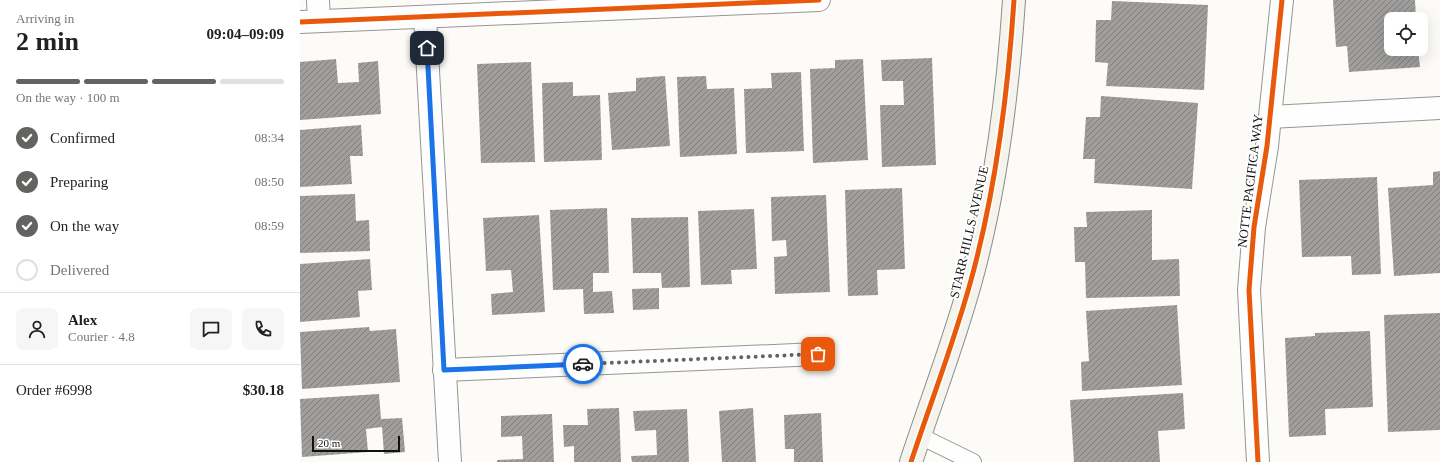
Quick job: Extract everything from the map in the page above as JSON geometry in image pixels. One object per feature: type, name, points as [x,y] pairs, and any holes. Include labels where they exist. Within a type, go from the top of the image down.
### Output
[{"type":"street","points":[[318,0],[310,22],[819,0]]},
{"type":"street","name":"STARR HILLS AVENUE","points":[[911,462],[947,361],[974,269],[998,161],[1009,71],[1014,0]]},
{"type":"street","name":"NOTTE PACIFICA WAY","points":[[1258,462],[1249,290],[1254,227],[1267,146],[1282,0]]},
{"type":"street","points":[[425,17],[450,462]]},
{"type":"street","points":[[1270,117],[1440,108]]},
{"type":"street","points":[[444,370],[818,354]]},
{"type":"lane","points":[[920,436],[973,462]]},
{"type":"building","points":[[1333,0],[1415,0],[1416,12],[1384,12],[1384,56],[1419,56],[1420,67],[1349,72],[1347,46],[1336,47]]},
{"type":"building","points":[[1112,1],[1208,5],[1204,90],[1106,86],[1108,63],[1095,62],[1096,20],[1111,20]]},
{"type":"building","points":[[932,58],[936,165],[882,167],[880,105],[904,105],[903,81],[882,81],[881,60]]},
{"type":"building","points":[[336,59],[338,83],[359,82],[358,63],[378,61],[381,114],[300,120],[300,62]]},
{"type":"building","points":[[863,59],[868,160],[813,163],[810,69],[835,68],[835,60]]},
{"type":"building","points":[[531,62],[535,162],[481,163],[477,64]]},
{"type":"building","points":[[801,72],[804,151],[746,153],[744,89],[772,88],[771,73]]},
{"type":"building","points":[[665,76],[670,146],[612,150],[608,93],[636,91],[636,78]]},
{"type":"building","points":[[706,76],[707,89],[734,88],[737,154],[680,157],[677,77]]},
{"type":"building","points":[[573,82],[573,96],[600,95],[602,160],[544,162],[542,83]]},
{"type":"building","points":[[1101,96],[1198,103],[1192,189],[1094,183],[1095,159],[1083,159],[1086,117],[1100,117]]},
{"type":"building","points":[[361,125],[363,156],[350,156],[352,184],[300,187],[300,130]]},
{"type":"building","points":[[1440,171],[1440,273],[1394,276],[1388,188],[1433,185],[1433,172]]},
{"type":"building","points":[[1377,177],[1381,274],[1352,275],[1351,256],[1302,257],[1299,180]]},
{"type":"building","points":[[902,188],[905,269],[877,270],[878,295],[848,296],[845,190]]},
{"type":"building","points":[[355,194],[356,221],[369,220],[370,251],[300,253],[300,196]]},
{"type":"building","points":[[826,195],[830,292],[775,294],[774,257],[787,256],[786,240],[772,241],[771,197]]},
{"type":"building","points":[[607,208],[609,273],[593,273],[593,292],[612,291],[614,313],[584,314],[583,289],[553,290],[550,210]]},
{"type":"building","points":[[754,209],[757,269],[731,270],[732,284],[701,285],[698,211]]},
{"type":"building","points":[[1152,210],[1152,260],[1179,259],[1180,296],[1086,298],[1085,262],[1075,262],[1074,227],[1087,227],[1086,212]]},
{"type":"building","points":[[539,215],[545,312],[492,315],[491,294],[513,292],[511,270],[486,271],[483,218]]},
{"type":"building","points":[[688,217],[690,287],[662,288],[661,273],[633,273],[631,218]]},
{"type":"building","points":[[370,259],[372,290],[358,291],[360,317],[300,322],[300,264]]},
{"type":"building","points":[[659,288],[659,309],[633,310],[632,289]]},
{"type":"building","points":[[1177,305],[1182,385],[1082,391],[1081,362],[1089,361],[1086,311]]},
{"type":"building","points":[[1440,313],[1440,430],[1388,432],[1384,315]]},
{"type":"building","points":[[369,327],[370,331],[396,329],[400,382],[302,389],[300,332]]},
{"type":"building","points":[[1370,331],[1373,407],[1325,409],[1326,435],[1289,437],[1285,338],[1315,336],[1315,333]]},
{"type":"building","points":[[1183,393],[1185,429],[1158,431],[1160,462],[1074,462],[1070,400]]},
{"type":"building","points":[[379,394],[381,419],[402,418],[405,452],[384,454],[382,427],[366,429],[368,452],[302,457],[300,399]]},
{"type":"building","points":[[619,408],[621,462],[574,462],[574,446],[564,447],[563,425],[588,425],[587,409]]},
{"type":"building","points":[[753,408],[756,462],[722,462],[719,411]]},
{"type":"building","points":[[687,409],[689,462],[632,462],[631,456],[657,455],[656,430],[635,431],[633,411]]},
{"type":"building","points":[[821,413],[823,462],[794,462],[794,449],[785,449],[784,415]]},
{"type":"building","points":[[552,414],[554,462],[497,462],[497,460],[523,459],[522,436],[501,437],[501,416]]},
{"type":"cycle path","points":[[300,22],[819,0]]},
{"type":"cycle path","points":[[911,462],[960,318],[982,236],[995,169],[1005,102],[1014,0]]},
{"type":"cycle path","points":[[1258,462],[1249,290],[1254,227],[1267,146],[1282,0]]},
{"type":"way so far","points":[[583,364],[818,354]]},
{"type":"route","points":[[427,48],[444,370],[583,364]]}]
